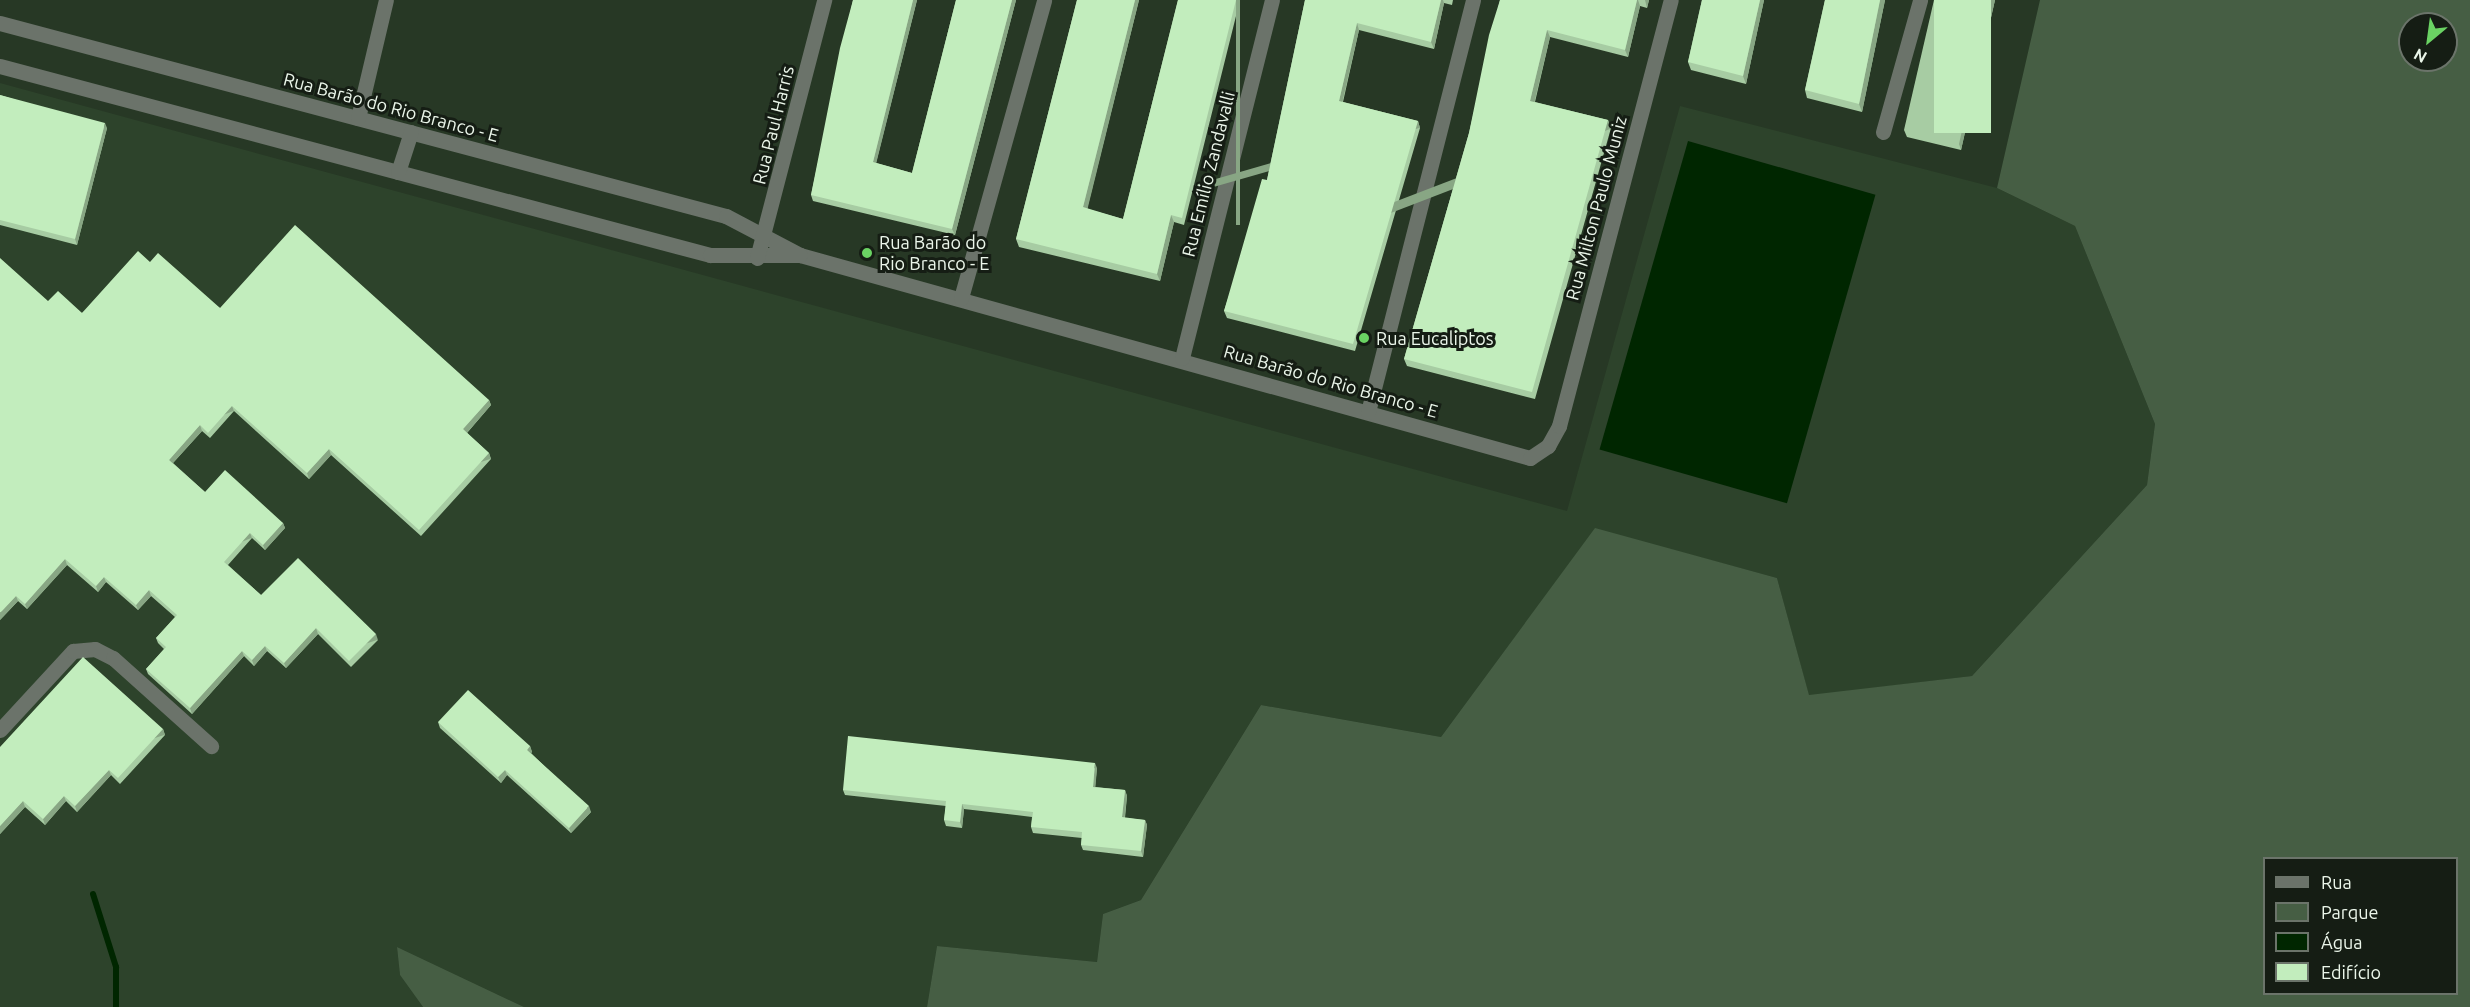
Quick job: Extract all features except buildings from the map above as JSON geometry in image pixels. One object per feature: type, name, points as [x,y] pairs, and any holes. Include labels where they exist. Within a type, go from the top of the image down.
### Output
[{"type":"street","points":[[358,118],[386,0]]},
{"type":"street","name":"Rua Paul Harris","points":[[757,258],[766,234],[824,0]]},
{"type":"street","points":[[961,298],[1044,0]]},
{"type":"street","name":"Rua Emílio Zandavalli","points":[[1182,358],[1272,0]]},
{"type":"street","points":[[1368,412],[1473,0]]},
{"type":"street","name":"Rua Milton Paulo Muniz","points":[[1559,426],[1671,0]]},
{"type":"street","points":[[1883,132],[1920,0]]},
{"type":"street","name":"Rua Barão do Rio Branco - E","points":[[0,23],[726,216],[766,234],[800,255],[1182,358],[1530,458],[1548,446],[1559,426]]},
{"type":"street","name":"Rua Barão do Rio Branco - E","points":[[0,66],[710,255],[757,258],[800,255]]},
{"type":"street","points":[[398,172],[411,132]]},
{"type":"street","points":[[0,730],[73,651],[95,649],[113,658],[211,746]]},
{"type":"shaded area","points":[[0,83],[1567,511],[1680,106],[1997,188],[2075,226],[2155,424],[2147,485],[1972,676],[1809,696],[1777,578],[1595,529],[1441,737],[1261,705],[1141,900],[1103,914],[1097,962],[937,946],[927,1007],[524,1007],[397,947],[400,975],[423,1007],[0,1007]]},
{"type":"green space","points":[[2040,0],[2470,0],[2470,1007],[927,1007],[937,946],[1097,962],[1103,914],[1141,900],[1261,705],[1441,737],[1595,528],[1777,578],[1809,695],[1972,676],[2147,485],[2155,424],[2075,226],[1997,188]]},
{"type":"green space","points":[[397,947],[524,1007],[423,1007],[400,975]]},
{"type":"water","points":[[1688,141],[1875,195],[1787,503],[1600,450]]},
{"type":"waterway","points":[[93,894],[116,967],[116,1007]]},
{"type":"place","name":"Rua Barão do Rio Branco - E","points":[[867,253]]},
{"type":"place","name":"Rua Eucaliptos","points":[[1364,338]]}]
